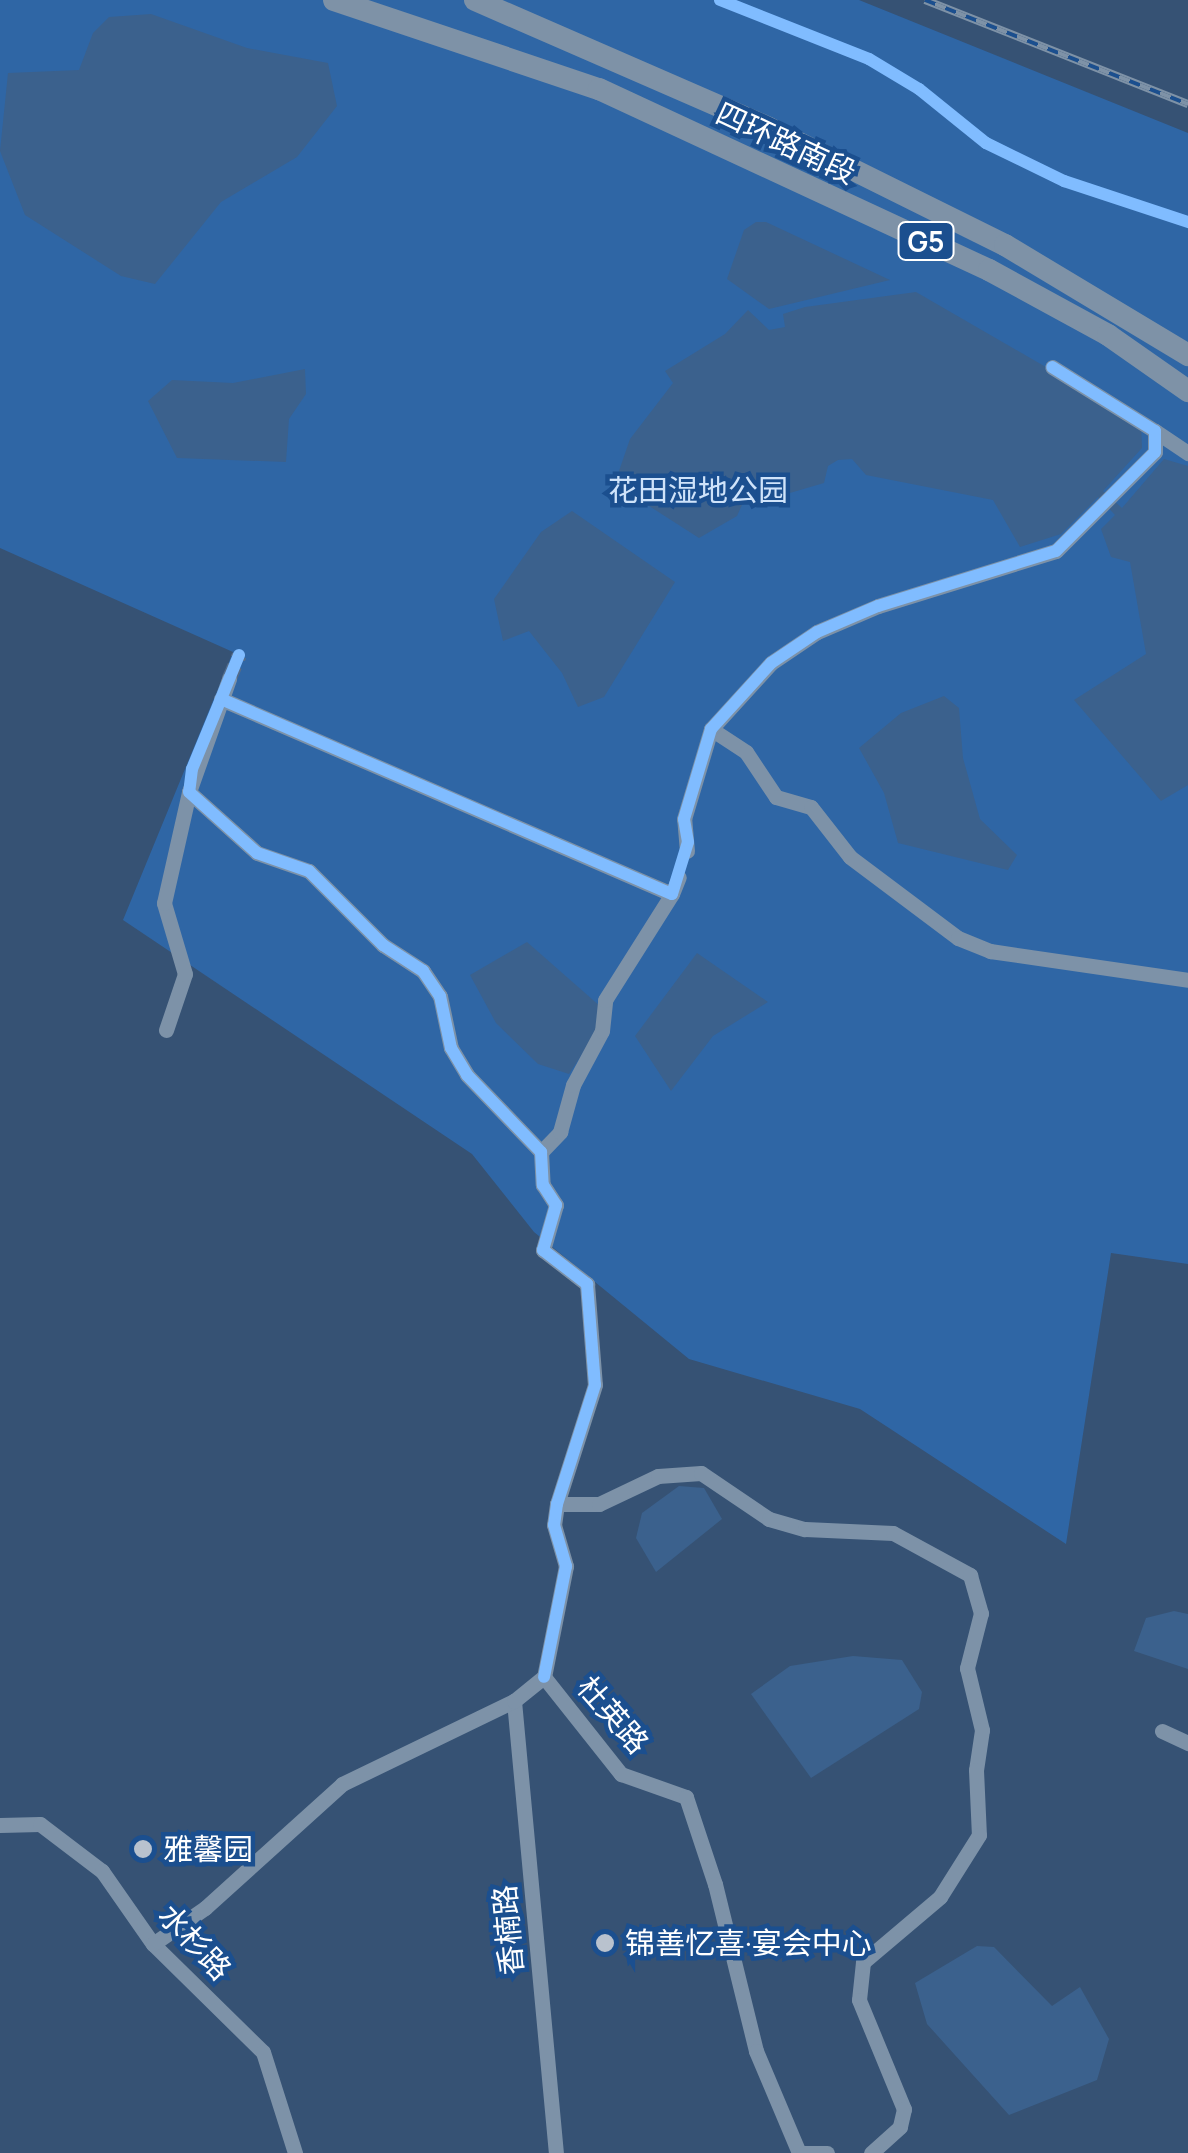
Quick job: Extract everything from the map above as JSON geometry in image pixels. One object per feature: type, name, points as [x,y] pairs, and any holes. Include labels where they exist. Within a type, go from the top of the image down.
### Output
[{"type":"highway","name":"四环路南段","points":[[334,0],[641,109],[989,270],[1108,336],[1188,391]]},
{"type":"highway","name":"四环路南段","points":[[474,0],[655,78],[1005,245],[1188,354]]},
{"type":"street","points":[[1052,367],[1188,453]]},
{"type":"street","points":[[686,851],[684,819],[711,729],[771,663],[817,632],[1056,551],[1155,452],[1155,431]]},
{"type":"street","points":[[166,1030],[185,974],[164,903],[189,792],[229,679]]},
{"type":"street","points":[[221,699],[672,894]]},
{"type":"street","points":[[711,729],[746,752],[776,797],[811,807],[850,857],[958,938],[990,951],[1188,980]]},
{"type":"street","points":[[189,792],[257,852],[309,871],[383,945],[423,971],[440,996],[451,1048],[467,1075],[541,1152],[543,1184],[556,1204],[542,1250],[588,1284],[594,1385],[557,1504],[554,1525],[566,1566],[544,1677]]},
{"type":"street","points":[[541,1152],[560,1132],[573,1084],[602,1032],[605,1000],[679,877]]},
{"type":"street","points":[[557,1504],[599,1504],[658,1476],[700,1473],[770,1519],[805,1530],[893,1533],[970,1576],[982,1613],[967,1668],[982,1730],[976,1770],[978,1835],[940,1896],[863,1962],[860,2000],[904,2109],[900,2127],[871,2153]]},
{"type":"street","name":"杜英路","points":[[153,1944],[205,1908],[342,1784],[514,1701],[544,1677],[621,1774],[686,1798],[715,1884],[756,2051],[801,2153]]},
{"type":"street","name":"香楠路","points":[[514,1701],[556,2153]]},
{"type":"street","points":[[1162,1731],[1188,1743]]},
{"type":"street","name":"水杉路","points":[[0,1825],[40,1824],[102,1871],[153,1944],[263,2052],[295,2153]]},
{"type":"street","points":[[801,2153],[827,2153]]},
{"type":"green space","name":"花田湿地公园","points":[[0,0],[859,0],[1188,133],[1188,1264],[1111,1253],[1066,1544],[860,1409],[689,1359],[534,1232],[472,1154],[123,920],[233,652],[0,548]]},
{"type":"shaded area","points":[[151,14],[247,48],[328,63],[337,106],[297,157],[221,202],[155,284],[121,276],[25,215],[0,151],[8,73],[79,70],[93,33],[109,17]]},
{"type":"shaded area","points":[[756,222],[766,222],[890,280],[769,309],[727,279],[744,230]]},
{"type":"shaded area","points":[[916,292],[1141,422],[1142,448],[1103,491],[1122,508],[1164,459],[1188,466],[1188,785],[1161,801],[1074,700],[1146,654],[1130,562],[1111,557],[1101,529],[1115,515],[1098,497],[1061,534],[1020,547],[993,500],[866,475],[852,459],[838,460],[828,466],[824,483],[783,495],[761,488],[746,496],[737,516],[699,538],[646,504],[619,471],[630,439],[673,383],[665,371],[725,334],[748,310],[769,330],[785,327],[783,314],[805,307]]},
{"type":"shaded area","points":[[305,369],[306,394],[289,419],[286,462],[177,458],[148,401],[172,380],[233,383]]},
{"type":"shaded area","points":[[572,511],[675,582],[604,697],[578,707],[562,673],[529,631],[503,641],[494,599],[541,532]]},
{"type":"shaded area","points":[[944,696],[959,708],[963,758],[980,819],[1017,855],[1008,870],[898,843],[884,793],[859,748],[901,713]]},
{"type":"shaded area","points":[[527,942],[601,1007],[598,1030],[569,1074],[538,1064],[496,1023],[470,975]]},
{"type":"shaded area","points":[[697,953],[768,1002],[713,1036],[671,1091],[635,1036]]},
{"type":"shaded area","points":[[679,1486],[704,1488],[722,1519],[656,1572],[636,1538],[642,1513]]},
{"type":"shaded area","points":[[1174,1611],[1188,1614],[1188,1669],[1134,1651],[1146,1618]]},
{"type":"shaded area","points":[[853,1656],[902,1660],[922,1692],[919,1709],[811,1778],[751,1694],[790,1666]]},
{"type":"shaded area","points":[[977,1946],[994,1947],[1052,2006],[1080,1987],[1109,2039],[1097,2080],[1009,2115],[927,2024],[915,1983]]},
{"type":"tunnel","points":[[229,679],[239,655]]},
{"type":"railway","points":[[925,0],[1188,104]]},
{"type":"cycle path","points":[[720,0],[869,59],[919,89],[986,143],[1064,181],[1188,222]]},
{"type":"cycle path","points":[[221,699],[672,894],[688,842],[684,819],[711,729],[771,663],[817,632],[878,606],[1056,551],[1155,452],[1155,431],[1052,367]]},
{"type":"cycle path","points":[[239,655],[192,769],[189,792],[257,853],[309,871],[383,945],[423,971],[440,996],[451,1048],[467,1075],[541,1152],[543,1185],[556,1205],[543,1250],[587,1284],[595,1385],[557,1504],[554,1525],[566,1566],[544,1677]]},
{"type":"place","name":"雅馨园","points":[[143,1849]]},
{"type":"place","name":"锦善忆喜·宴会中心","points":[[605,1943]]}]
